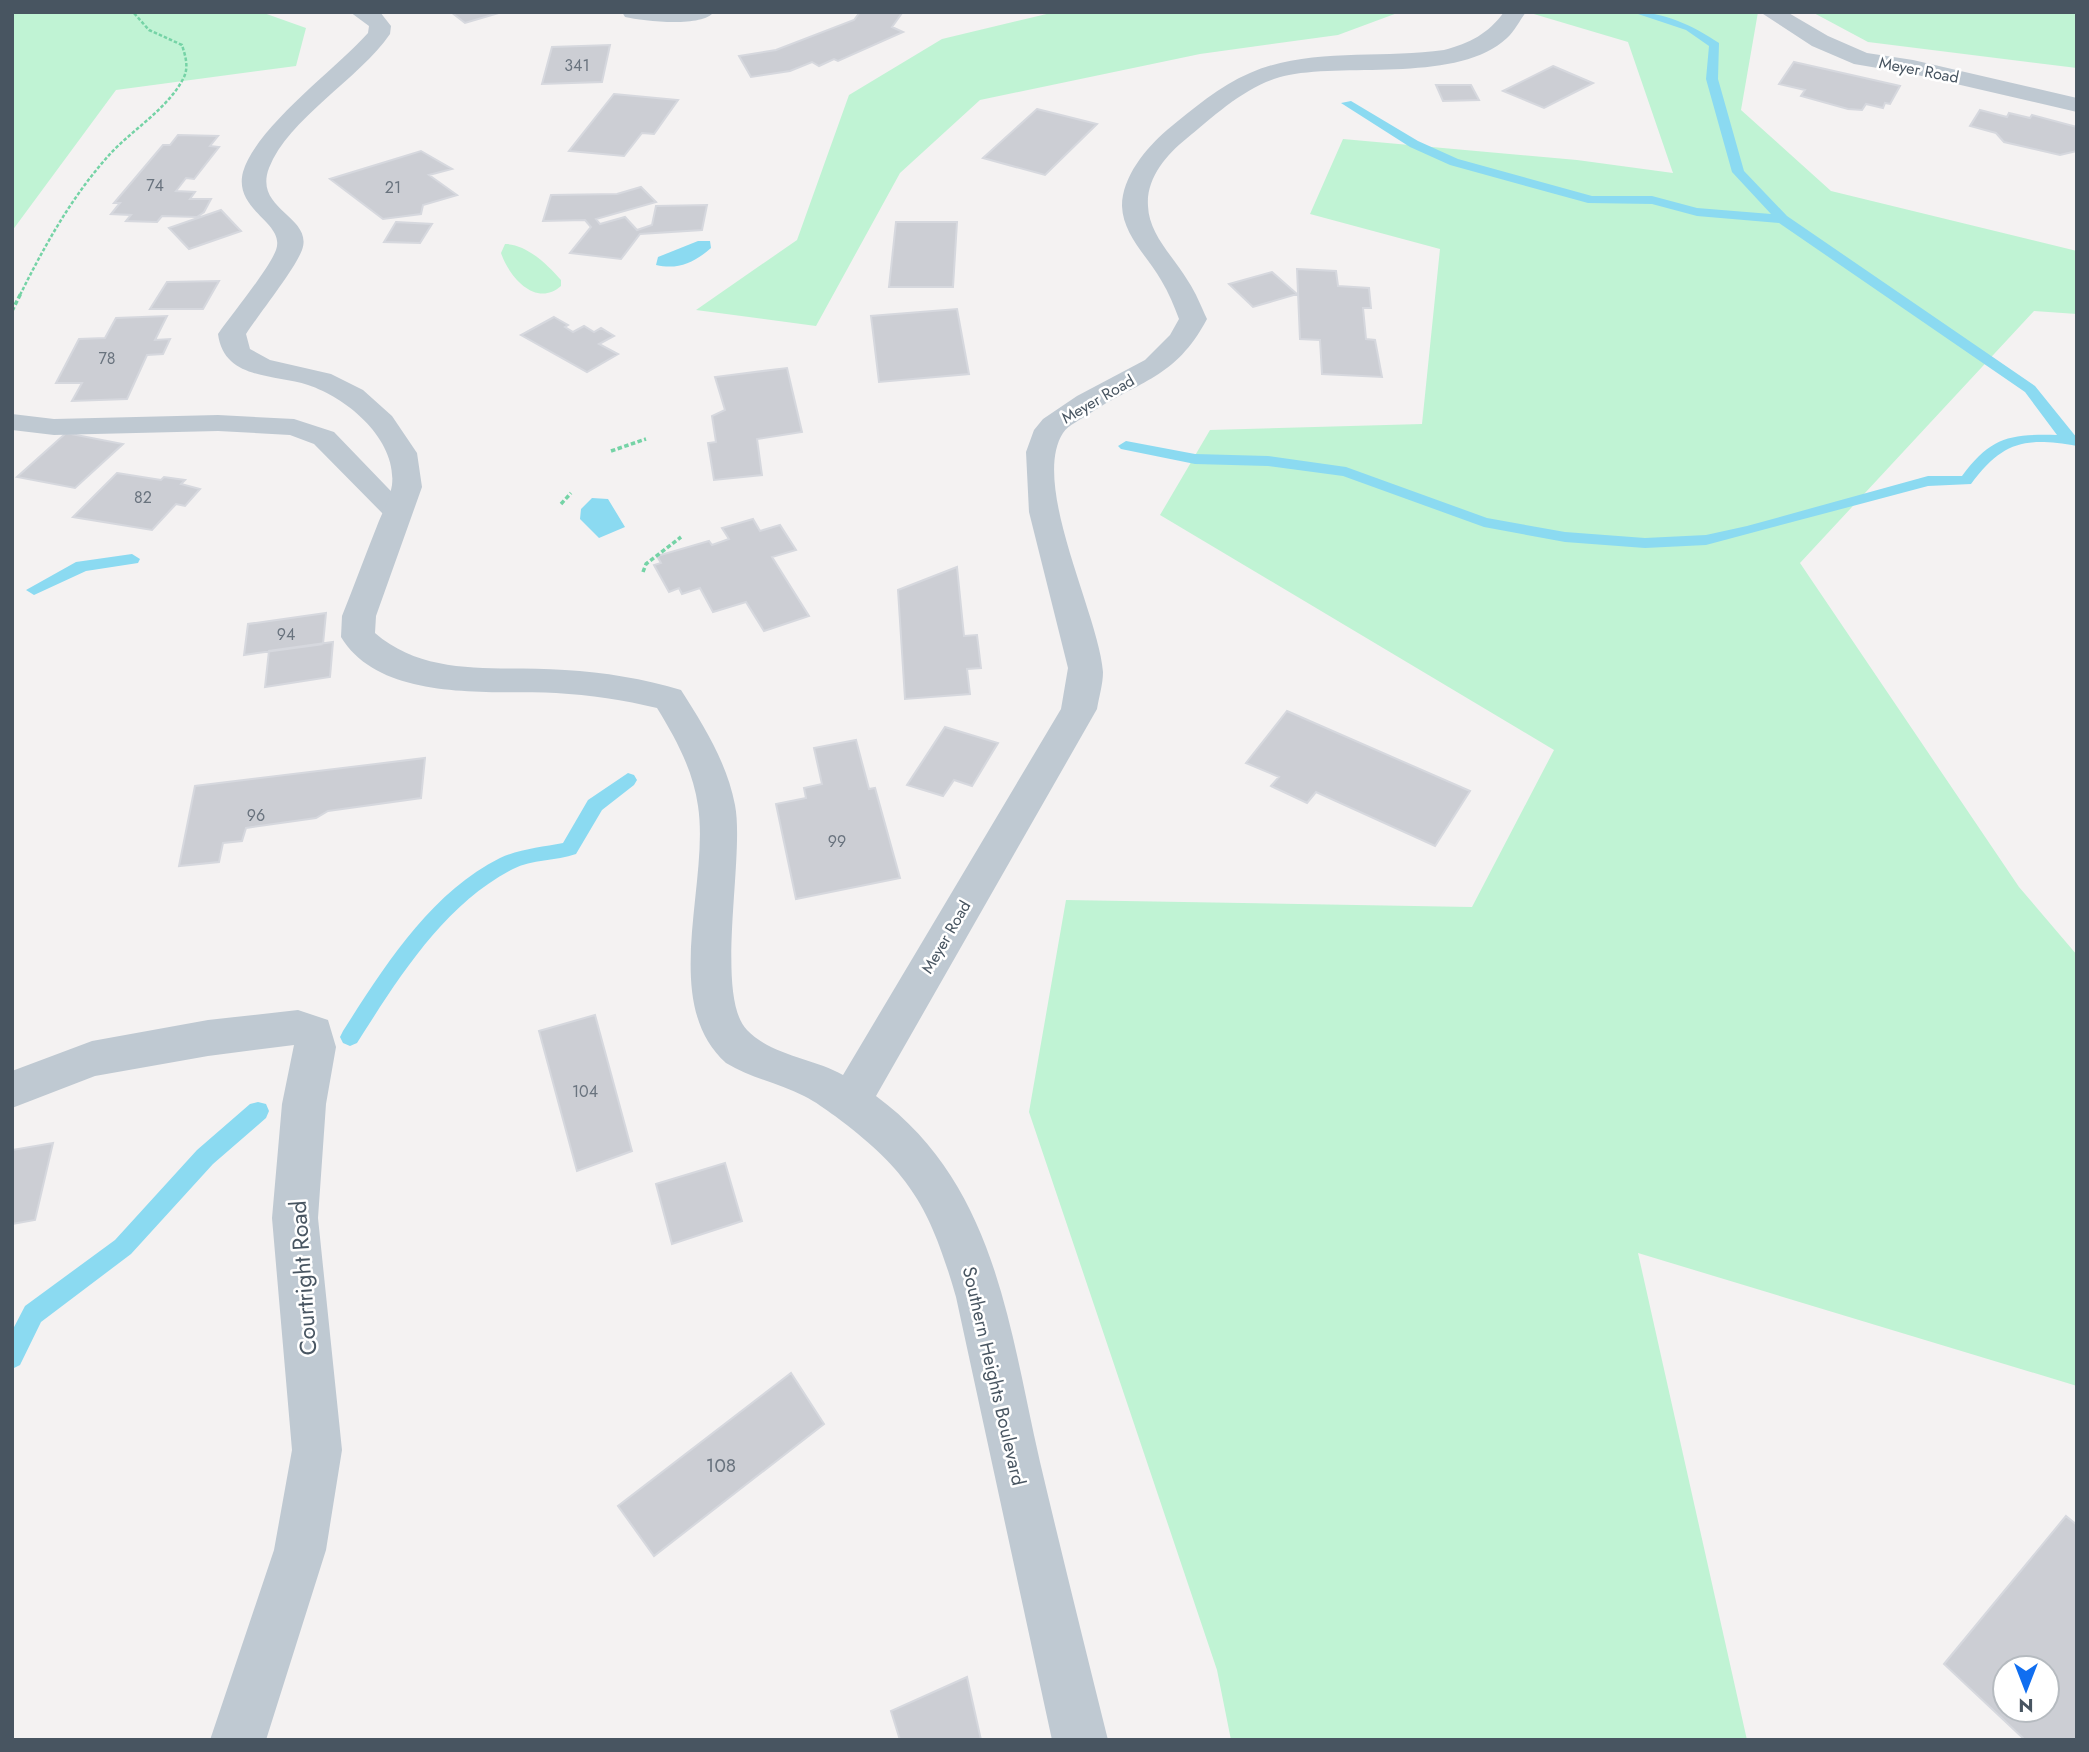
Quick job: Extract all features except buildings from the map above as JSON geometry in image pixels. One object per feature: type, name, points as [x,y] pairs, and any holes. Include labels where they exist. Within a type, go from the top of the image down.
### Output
[{"type":"street","name":"Southern Heights Boulevard","points":[[361,12],[372,16],[380,26],[379,34],[276,139],[257,164],[252,181],[253,193],[260,205],[290,230],[292,241],[289,250],[232,334],[234,346],[242,358],[259,365],[322,380],[346,391],[380,422],[399,446],[409,468],[397,513],[359,616],[358,637],[373,654],[396,667],[431,677],[617,686],[669,699],[705,758],[719,824],[713,946],[715,1003],[724,1032],[742,1051],[772,1067],[813,1080],[849,1103],[907,1149],[942,1199],[958,1232],[989,1336],[1030,1528],[1080,1740]]},
{"type":"street","points":[[633,12],[661,16],[706,13]]},
{"type":"street","name":"Meyer Road","points":[[849,1103],[1079,709],[1086,670],[1053,546],[1038,463],[1050,429],[1082,405],[1158,365],[1183,342],[1192,319],[1180,289],[1139,220],[1135,207],[1141,178],[1167,141],[1244,82],[1289,68],[1437,60],[1483,46],[1515,12]]},
{"type":"street","name":"Meyer Road","points":[[1771,12],[1820,41],[1862,59],[1913,67],[2077,105]]},
{"type":"street","name":"Courtright Road","points":[[12,1090],[92,1059],[208,1038],[298,1027],[313,1032],[315,1047],[304,1104],[295,1218],[317,1450],[300,1550],[238,1740]]},
{"type":"lane","points":[[12,422],[54,427],[218,423],[294,427],[324,438],[397,513]]},
{"type":"path","points":[[12,311],[46,243],[80,190],[111,152],[167,100],[185,78],[187,61],[181,45],[149,30],[133,12]]},
{"type":"path","points":[[611,451],[646,439]]},
{"type":"path","points":[[561,505],[571,493]]},
{"type":"path","points":[[643,572],[646,564],[681,537]]},
{"type":"green space","points":[[12,12],[261,12],[306,28],[296,66],[116,90],[12,231]]},
{"type":"green space","points":[[1055,12],[1400,12],[1338,35],[1200,54],[980,100],[900,173],[816,326],[696,310],[797,240],[849,95],[942,39]]},
{"type":"green space","points":[[1527,12],[1758,12],[1741,110],[1831,191],[2077,251],[2077,314],[2034,311],[1800,563],[2019,887],[2077,955],[2077,1386],[1638,1253],[1747,1740],[1231,1740],[1217,1670],[1029,1112],[1066,900],[1472,907],[1554,750],[1160,515],[1210,430],[1422,424],[1440,249],[1310,214],[1343,139],[1577,160],[1673,173],[1628,42]]},
{"type":"green space","points":[[1812,12],[2077,12],[2077,68],[1868,42]]},
{"type":"green space","points":[[505,244],[521,247],[536,256],[561,280],[561,286],[552,292],[542,293],[525,287],[505,262],[501,253]]},
{"type":"water","points":[[698,241],[710,241],[711,248],[685,264],[671,267],[656,265],[658,257]]},
{"type":"water","points":[[592,498],[608,499],[625,527],[599,538],[580,519],[581,509]]},
{"type":"waterway","points":[[1637,12],[1690,28],[1715,45],[1712,79],[1738,172],[1782,219]]},
{"type":"waterway","points":[[1347,103],[1414,144],[1454,162],[1592,200],[1652,200],[1697,212],[1782,219]]},
{"type":"waterway","points":[[1782,219],[2030,389],[2068,440]]},
{"type":"waterway","points":[[1126,446],[1195,459],[1268,461],[1346,472],[1484,522],[1565,537],[1645,543],[1706,540],[1928,481],[1966,481],[1988,453],[2009,441],[2068,440]]},
{"type":"waterway","points":[[2068,440],[2076,442]]},
{"type":"waterway","points":[[34,590],[82,566],[132,559]]},
{"type":"waterway","points":[[350,1037],[399,964],[459,897],[506,864],[569,849],[595,805],[628,780]]},
{"type":"waterway","points":[[12,1357],[33,1314],[123,1247],[205,1157],[258,1111]]}]
